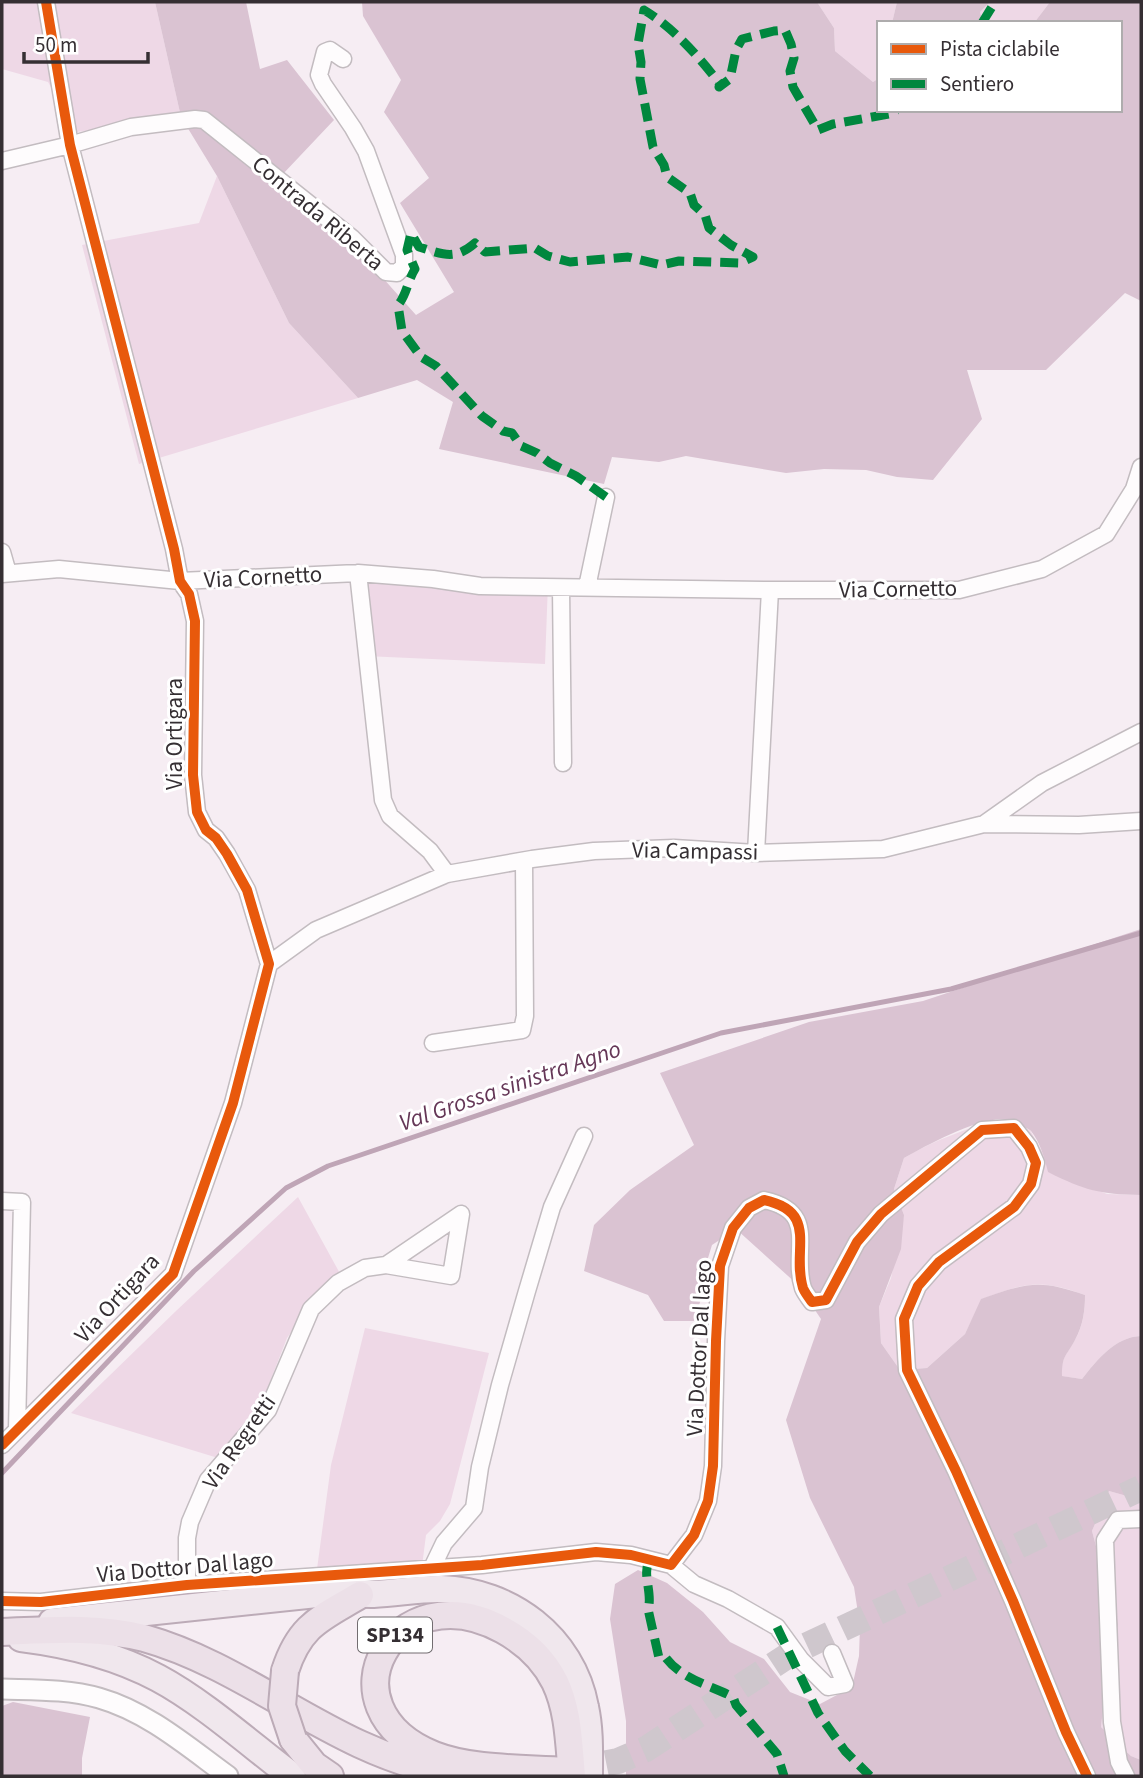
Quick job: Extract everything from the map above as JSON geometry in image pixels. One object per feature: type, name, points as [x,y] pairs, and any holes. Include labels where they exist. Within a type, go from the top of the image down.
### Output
[{"type":"highway","name":"SP134","points":[[330,1776],[314,1765],[293,1739],[282,1706],[285,1671],[296,1643],[306,1630],[318,1618],[360,1595]]},
{"type":"highway","name":"SP134","points":[[442,1615],[478,1619],[511,1634],[536,1654],[556,1684],[563,1705],[569,1775],[453,1760],[427,1751],[400,1735],[387,1722],[376,1693],[379,1661],[385,1647],[395,1635],[408,1626],[442,1615]]},
{"type":"highway","points":[[2,1633],[86,1630],[117,1632],[145,1639],[219,1668],[353,1742],[419,1766],[470,1776]]},
{"type":"highway","points":[[533,1776],[569,1775]]},
{"type":"main road","name":"SP134","points":[[360,1595],[416,1590],[466,1591],[506,1603],[541,1627],[565,1657],[580,1689],[588,1727],[569,1775]]},
{"type":"main road","points":[[2,1633],[75,1618],[345,1591],[360,1595]]},
{"type":"main road","points":[[2,1633],[82,1648],[160,1679],[292,1776]]},
{"type":"street","name":"Via Ortigara","points":[[2,1445],[173,1274],[233,1103],[269,964],[247,890],[228,854],[206,830],[197,812],[193,775],[195,621],[189,594],[180,581],[70,145],[46,2]]},
{"type":"street","name":"Contrada Riberta","points":[[70,145],[131,127],[204,120],[352,238],[386,272],[397,273],[404,266],[404,255],[366,151],[319,75],[327,46],[343,59]]},
{"type":"street","points":[[2,161],[70,145]]},
{"type":"street","name":"Via Cornetto","points":[[5,574],[59,569],[180,581],[358,573],[480,586],[959,590],[1042,569],[1106,534],[1134,489],[1141,467]]},
{"type":"street","points":[[587,587],[606,497]]},
{"type":"street","points":[[2,552],[5,574]]},
{"type":"street","points":[[358,573],[383,800],[390,816],[430,851],[447,874]]},
{"type":"street","points":[[561,588],[563,763]]},
{"type":"street","points":[[756,853],[771,590]]},
{"type":"street","points":[[984,824],[1042,783],[1141,732]]},
{"type":"street","name":"Via Campassi","points":[[269,964],[316,930],[447,874],[524,861],[594,851],[674,848],[756,853],[883,849],[984,824],[1079,825],[1141,821]]},
{"type":"street","points":[[433,1043],[519,1031],[524,1026],[524,861]]},
{"type":"street","name":"Via Dottor Dal lago","points":[[2,1601],[41,1602],[187,1585],[482,1565],[596,1552],[631,1555],[671,1565],[694,1535],[708,1501],[713,1466],[720,1266],[733,1228],[749,1208],[764,1200],[783,1204],[800,1224],[803,1289],[812,1302],[826,1300],[857,1242],[881,1214],[982,1130],[1014,1128],[1029,1147],[1036,1163],[1031,1184],[1014,1207],[939,1262],[918,1286],[904,1319],[907,1370],[956,1471],[1087,1776]]},
{"type":"street","points":[[432,1568],[444,1543],[474,1508],[480,1467],[500,1385],[527,1291],[552,1207],[584,1136]]},
{"type":"street","points":[[2,1201],[22,1202],[17,1430]]},
{"type":"street","name":"Via Regretti","points":[[187,1585],[187,1538],[190,1522],[208,1480],[268,1410],[312,1309],[338,1283],[365,1268],[386,1265],[451,1276],[461,1214],[386,1265]]},
{"type":"street","points":[[1126,1776],[1119,1762],[1112,1722],[1105,1540],[1118,1520],[1141,1519]]},
{"type":"street","points":[[671,1565],[694,1584],[728,1599],[777,1627],[801,1660],[828,1687],[845,1684],[832,1653]]},
{"type":"street","points":[[2,1689],[69,1692],[118,1705],[159,1726],[228,1776]]},
{"type":"shaded area","points":[[2,2],[155,2],[181,117],[77,132],[48,82],[2,69]]},
{"type":"shaded area","points":[[155,2],[246,2],[260,69],[287,60],[334,120],[282,175],[373,267],[416,315],[454,292],[400,203],[429,178],[384,112],[401,80],[363,16],[362,2],[817,2],[834,28],[835,51],[873,82],[877,79],[877,112],[1122,112],[1122,21],[1036,21],[1050,2],[1141,2],[1141,301],[1125,293],[1046,370],[967,370],[982,419],[933,480],[897,477],[866,470],[824,469],[786,473],[686,456],[659,462],[612,457],[604,484],[439,449],[453,402],[417,380],[358,398],[289,323],[217,176],[181,117]]},
{"type":"shaded area","points":[[817,2],[897,2],[892,21],[877,21],[877,79],[873,82],[835,51],[834,28]]},
{"type":"shaded area","points":[[897,2],[990,2],[980,12],[982,21],[892,21]]},
{"type":"shaded area","points":[[990,2],[1050,2],[1036,21],[982,21],[980,12]]},
{"type":"shaded area","points":[[217,176],[289,323],[358,398],[139,464],[82,245],[199,223]]},
{"type":"shaded area","points":[[353,575],[548,583],[545,664],[365,656]]},
{"type":"shaded area","points":[[1141,929],[1141,1195],[1093,1190],[1048,1172],[1040,1145],[1031,1131],[1008,1120],[990,1120],[951,1134],[904,1158],[894,1189],[904,1215],[901,1249],[879,1307],[881,1343],[900,1370],[927,1368],[965,1334],[981,1299],[1022,1286],[1044,1285],[1085,1295],[1082,1323],[1064,1360],[1062,1376],[1082,1379],[1100,1357],[1115,1345],[1123,1340],[1141,1336],[1141,1500],[1109,1491],[1092,1531],[1113,1594],[1118,1625],[1101,1727],[1131,1756],[1141,1760],[1141,1776],[626,1776],[626,1721],[610,1619],[615,1584],[638,1570],[667,1583],[703,1612],[730,1642],[764,1659],[790,1692],[820,1704],[852,1687],[859,1656],[860,1626],[854,1587],[810,1498],[786,1420],[821,1319],[798,1285],[736,1229],[712,1245],[700,1284],[701,1299],[694,1321],[664,1321],[648,1295],[584,1271],[594,1225],[630,1190],[694,1145],[660,1073],[809,1022],[923,1001]]},
{"type":"shaded area","points":[[1002,1119],[1030,1130],[1043,1153],[1049,1172],[1107,1194],[1141,1195],[1141,1336],[1123,1340],[1115,1345],[1100,1357],[1082,1379],[1061,1376],[1063,1360],[1082,1324],[1085,1295],[1056,1286],[1022,1286],[982,1299],[965,1334],[927,1368],[900,1370],[881,1343],[879,1307],[891,1278],[904,1215],[894,1189],[904,1158],[952,1135]]},
{"type":"shaded area","points":[[298,1197],[343,1279],[307,1309],[287,1338],[264,1397],[218,1458],[71,1413],[177,1310]]},
{"type":"shaded area","points":[[365,1328],[489,1353],[450,1504],[440,1521],[426,1535],[421,1574],[315,1584],[331,1465]]},
{"type":"shaded area","points":[[1109,1491],[1141,1500],[1141,1760],[1131,1756],[1101,1727],[1105,1691],[1100,1561],[1092,1531]]},
{"type":"shaded area","points":[[13,1702],[90,1717],[82,1758],[82,1776],[2,1776],[2,1706]]},
{"type":"waterway","name":"Val Grossa sinistra Agno","points":[[2,1473],[194,1271],[286,1188],[328,1166],[721,1033],[951,989],[1141,933]]},
{"type":"tunnel","points":[[568,1771],[618,1761],[646,1749],[795,1651],[1141,1488]]},
{"type":"marked path","points":[[983,21],[995,2]]},
{"type":"marked path","points":[[606,497],[576,476],[521,446],[512,433],[503,431],[482,416],[436,366],[421,357],[402,331],[398,305],[415,269],[407,250],[411,233],[419,247],[448,254],[461,252],[475,243],[485,252],[535,248],[548,256],[570,262],[628,257],[661,265],[679,261],[740,263],[753,257],[709,228],[705,215],[694,205],[690,193],[667,177],[664,165],[653,147],[640,79],[638,44],[644,10],[666,25],[685,44],[720,84],[719,87],[730,79],[736,50],[742,39],[785,30],[794,58],[790,71],[793,87],[818,130],[833,124],[893,112]]},
{"type":"marked path","points":[[649,1559],[648,1609],[659,1658],[666,1658],[680,1672],[733,1697],[736,1705],[777,1754],[784,1776]]},
{"type":"marked path","points":[[777,1627],[818,1713],[845,1751],[870,1776]]},
{"type":"cycle path","points":[[2,1445],[173,1274],[233,1103],[269,964],[247,890],[227,854],[216,838],[206,830],[197,812],[193,775],[195,621],[189,594],[180,581],[70,145],[46,2]]},
{"type":"cycle path","points":[[2,1601],[41,1602],[187,1585],[482,1565],[596,1552],[631,1555],[671,1565],[694,1535],[708,1501],[713,1466],[720,1266],[733,1228],[749,1208],[764,1200],[792,1213],[800,1234],[800,1274],[803,1288],[812,1302],[826,1300],[857,1242],[881,1214],[982,1130],[1014,1128],[1029,1147],[1036,1163],[1031,1184],[1014,1207],[939,1262],[918,1286],[904,1319],[907,1370],[956,1471],[1087,1776]]}]
